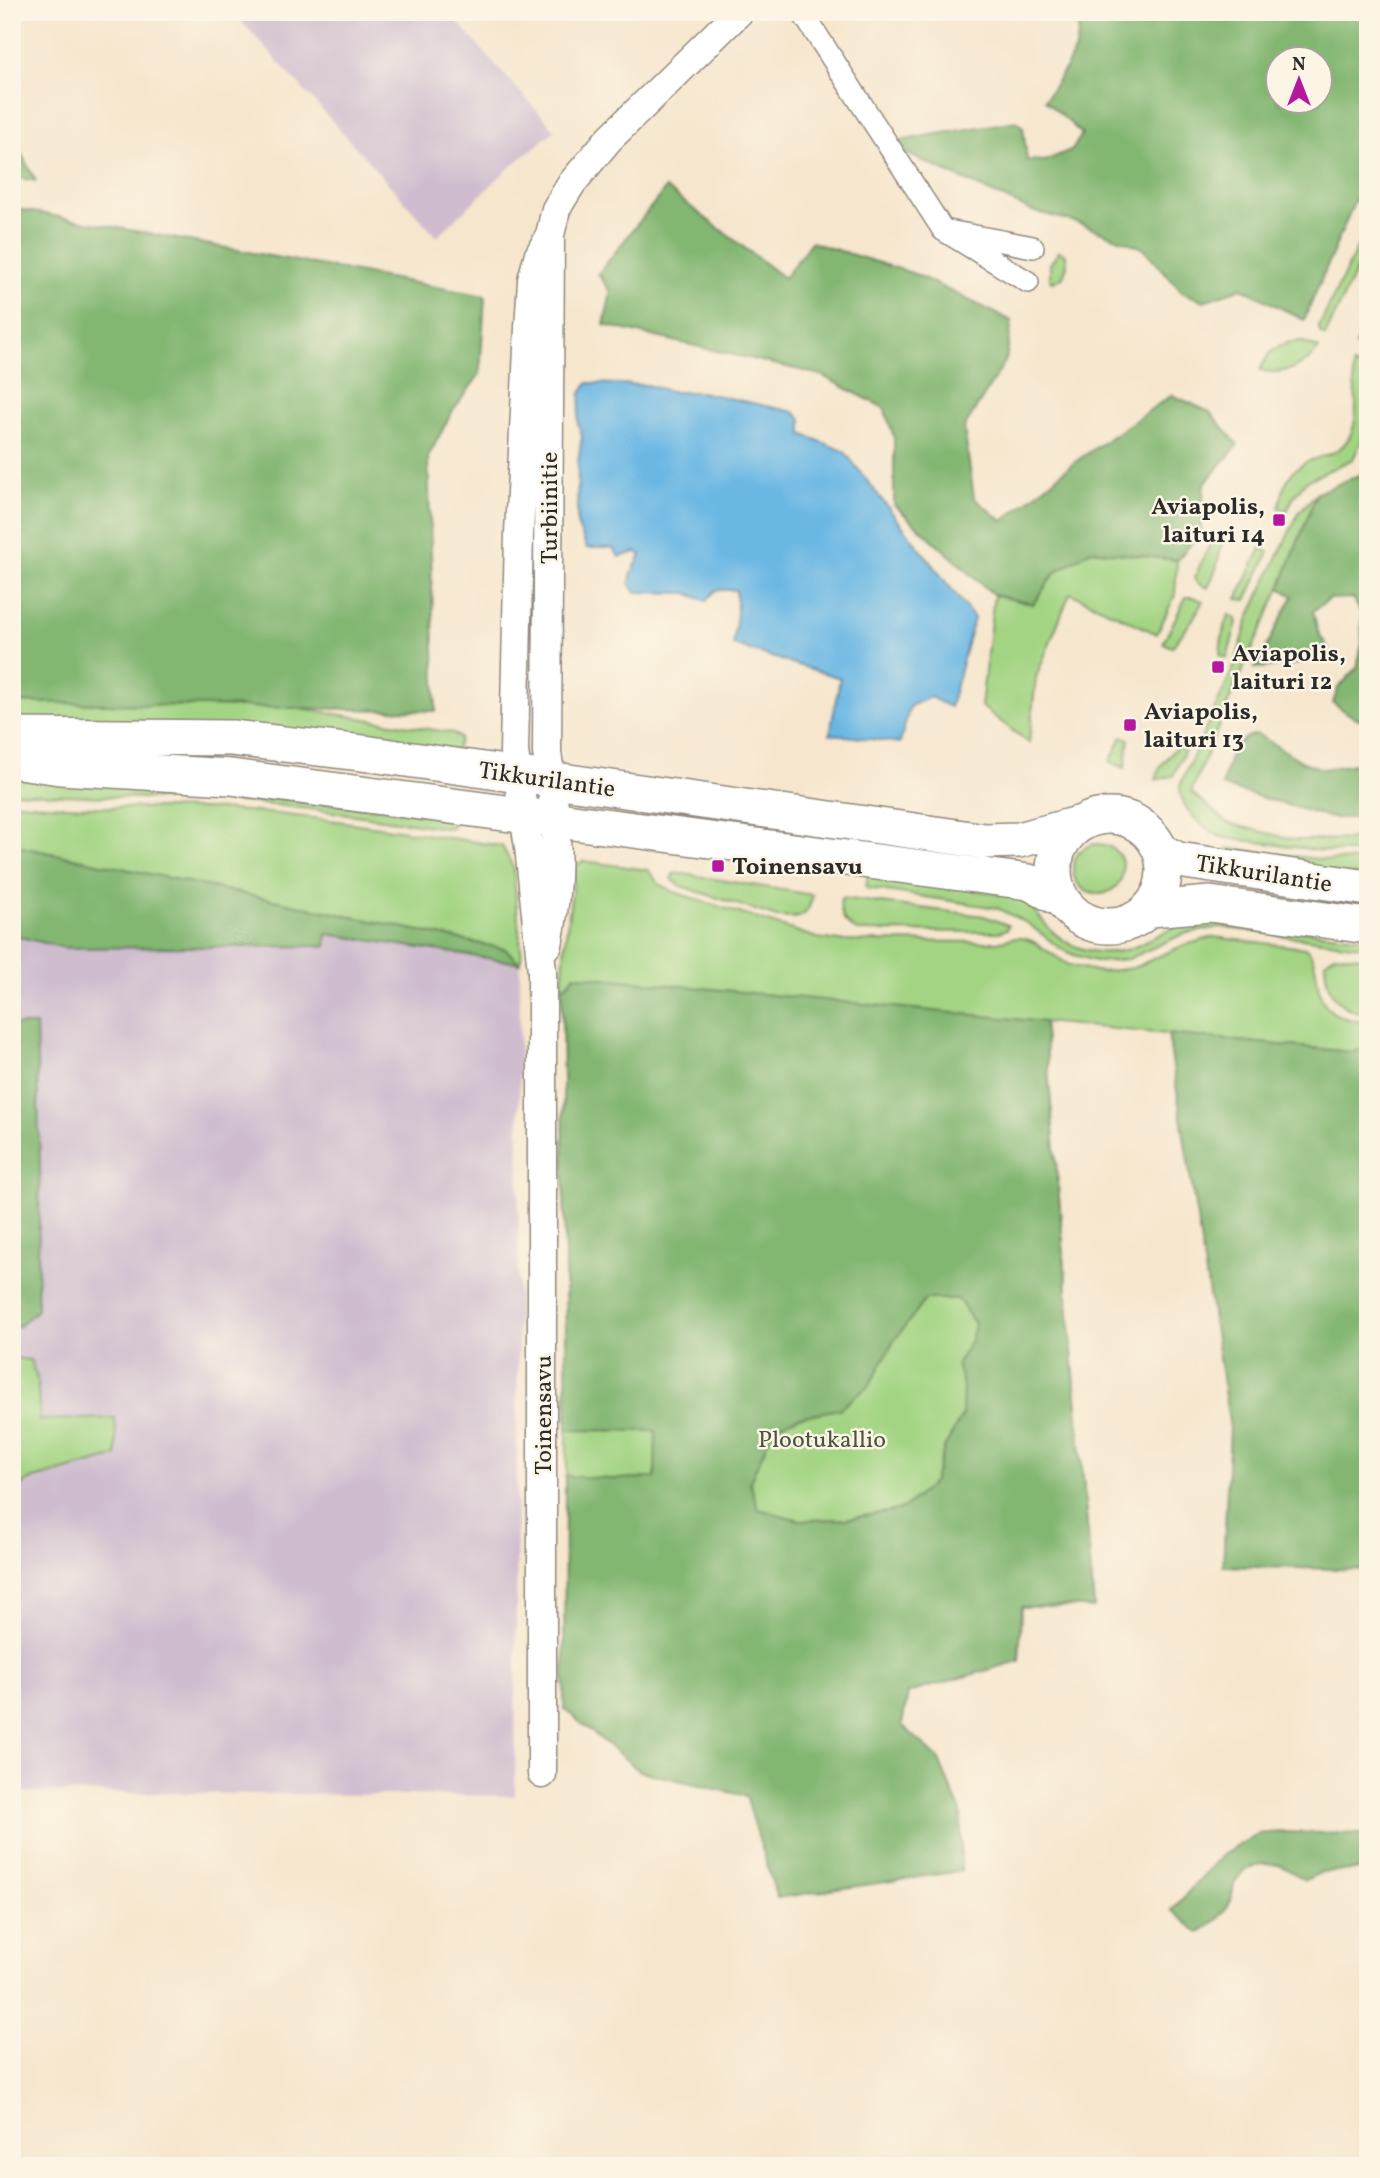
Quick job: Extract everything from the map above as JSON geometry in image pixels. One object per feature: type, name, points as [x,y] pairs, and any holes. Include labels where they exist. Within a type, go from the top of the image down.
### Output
[{"type":"main road","name":"Tikkurilantie","points":[[12,736],[232,738],[371,754],[985,841],[1019,840],[1078,824]]},
{"type":"main road","name":"Tikkurilantie","points":[[12,760],[60,767],[231,776],[540,816],[1029,882],[1062,900]]},
{"type":"main road","points":[[1103,816],[1129,819],[1142,826],[1153,836],[1161,852],[1164,863],[1163,886],[1150,909],[1130,922],[1111,926],[1092,923],[1075,914],[1062,900],[1055,883],[1055,856],[1064,838],[1078,824],[1103,816]]},
{"type":"main road","name":"Tikkurilantie","points":[[1161,852],[1178,860],[1368,888]]},
{"type":"main road","name":"Tikkurilantie","points":[[1150,909],[1210,904],[1368,926]]},
{"type":"street","name":"Turbiinitie","points":[[551,780],[547,753],[550,235],[556,209],[572,183],[610,139],[739,12]]},
{"type":"street","points":[[802,12],[943,230],[1028,282]]},
{"type":"street","points":[[943,230],[1033,247]]},
{"type":"street","name":"Turbiinitie","points":[[516,775],[514,752],[519,546],[532,280],[538,257],[550,235]]},
{"type":"street","name":"Toinensavu","points":[[516,775],[540,816]]},
{"type":"street","name":"Toinensavu","points":[[542,1774],[540,816],[551,780]]},
{"type":"shaded area","points":[[233,12],[448,12],[555,130],[507,170],[437,237]]},
{"type":"shaded area","points":[[327,934],[520,963],[515,1796],[12,1792],[12,935],[65,948],[326,946]]},
{"type":"green space","points":[[1075,12],[1368,12],[1368,170],[1304,320],[1242,288],[1204,301],[1183,293],[1143,248],[1076,222],[1032,211],[883,143],[1016,121],[1023,127],[1027,160],[1045,161],[1073,149],[1082,134],[1045,100],[1071,58],[1078,36]]},
{"type":"green space","points":[[12,137],[36,181],[12,177]]},
{"type":"green space","points":[[666,188],[784,278],[811,242],[915,274],[1012,321],[1006,360],[964,428],[974,498],[1003,521],[1075,462],[1172,395],[1210,412],[1238,445],[1204,484],[1201,532],[1177,560],[1091,550],[1055,573],[1033,604],[994,595],[894,505],[894,437],[884,408],[821,375],[604,325],[611,292],[598,274]]},
{"type":"green space","points":[[12,208],[485,296],[480,374],[452,412],[428,457],[436,711],[12,702]]},
{"type":"green space","points":[[1368,225],[1368,245],[1325,336],[1320,333],[1319,327]]},
{"type":"green space","points":[[1059,251],[1066,255],[1067,266],[1062,278],[1053,282],[1050,279],[1050,264]]},
{"type":"green space","points":[[1368,319],[1368,351],[1355,345]]},
{"type":"green space","points":[[1301,341],[1319,349],[1307,361],[1285,371],[1260,370],[1276,348]]},
{"type":"green space","points":[[1353,365],[1363,369],[1368,377],[1368,428],[1353,459],[1306,481],[1287,511],[1279,508],[1285,485],[1293,472],[1301,465],[1343,446],[1349,437],[1356,410]]},
{"type":"green space","points":[[1368,471],[1368,723],[1333,703],[1338,688],[1357,668],[1362,644],[1361,613],[1353,598],[1329,599],[1313,611],[1318,632],[1328,648],[1320,658],[1290,665],[1255,668],[1293,596],[1280,588],[1317,493]]},
{"type":"green space","points":[[1317,493],[1280,588],[1191,792],[1228,823],[1295,840],[1368,839],[1368,853],[1323,851],[1221,837],[1193,816],[1180,793],[1180,785],[1235,665],[1249,617],[1299,512]]},
{"type":"green space","points":[[1216,532],[1224,535],[1216,569],[1208,588],[1197,583],[1194,578]]},
{"type":"green space","points":[[1261,548],[1269,552],[1246,600],[1237,599]]},
{"type":"green space","points":[[1091,550],[1177,560],[1175,595],[1157,634],[1070,593],[1036,677],[1029,743],[981,706],[994,595],[1033,604],[1055,573]]},
{"type":"green space","points":[[1186,597],[1203,601],[1172,647],[1163,643]]},
{"type":"green space","points":[[1229,615],[1237,622],[1227,658],[1220,655],[1222,636]]},
{"type":"green space","points":[[12,702],[299,708],[453,733],[460,738],[455,754],[12,728]]},
{"type":"green space","points":[[1257,734],[1303,762],[1323,769],[1368,762],[1368,818],[1331,818],[1222,786],[1235,746]]},
{"type":"green space","points":[[1122,736],[1129,739],[1125,768],[1110,762]]},
{"type":"green space","points":[[1177,746],[1185,750],[1173,776],[1156,780],[1160,767]]},
{"type":"green space","points":[[12,774],[455,816],[452,827],[447,828],[241,802],[12,792]]},
{"type":"green space","points":[[12,802],[266,813],[502,846],[513,867],[522,959],[520,963],[505,949],[12,845]]},
{"type":"green space","points":[[1098,844],[1116,851],[1123,869],[1116,887],[1098,894],[1080,887],[1073,869],[1080,851]]},
{"type":"green space","points":[[12,845],[505,949],[520,963],[327,934],[326,946],[65,948],[12,935]]},
{"type":"green space","points":[[1227,848],[1327,860],[1368,861],[1368,877],[1226,857]]},
{"type":"green space","name":"Plootukallio","points":[[584,861],[648,870],[659,884],[674,892],[817,938],[840,941],[997,942],[1023,938],[1069,965],[1100,972],[1133,968],[1182,946],[1213,937],[1305,948],[1311,955],[1320,995],[1325,1004],[1345,1018],[1368,1023],[1368,1048],[1351,1052],[1044,1022],[1094,1608],[1021,1607],[1019,1661],[564,1709],[567,1430],[562,989],[575,869]]},
{"type":"green space","points":[[868,873],[1023,898],[1062,939],[1096,952],[1132,948],[1192,919],[1368,938],[1368,947],[1220,927],[1183,934],[1128,959],[1099,962],[1060,948],[1027,923],[997,908],[866,888]]},
{"type":"green space","points":[[673,874],[813,895],[802,916],[777,917],[681,886],[672,879]]},
{"type":"green space","points":[[841,898],[984,916],[1008,925],[1007,929],[999,932],[857,931],[843,918]]},
{"type":"green space","points":[[1335,954],[1368,958],[1368,1014],[1348,1008],[1331,990],[1325,962]]},
{"type":"green space","name":"Plootukallio","points":[[574,975],[1044,1022],[1094,1608],[1021,1607],[1019,1661],[908,1693],[902,1725],[938,1758],[961,1812],[961,1871],[777,1898],[746,1796],[640,1771],[564,1709],[565,1476],[655,1478],[656,1431],[567,1430],[562,989]],"holes":[[[926,1299],[958,1299],[975,1324],[971,1340],[957,1364],[963,1386],[962,1416],[945,1446],[933,1483],[903,1509],[846,1519],[800,1520],[758,1509],[750,1482],[774,1427],[799,1417],[839,1409],[869,1386],[894,1341]]]},
{"type":"green space","points":[[12,1025],[36,1025],[40,1169],[37,1310],[12,1329]]},
{"type":"green space","points":[[1168,1034],[1351,1052],[1368,1048],[1368,1570],[1223,1566],[1230,1428]]},
{"type":"green space","points":[[12,1358],[30,1360],[37,1378],[40,1420],[115,1418],[117,1456],[27,1481],[12,1493]]},
{"type":"green space","points":[[1257,1834],[1368,1834],[1368,1869],[1322,1872],[1305,1880],[1280,1865],[1263,1864],[1244,1870],[1234,1884],[1231,1901],[1218,1919],[1199,1933],[1172,1910],[1221,1856]]},
{"type":"water","points":[[588,383],[647,385],[675,392],[701,392],[794,412],[802,420],[802,434],[844,451],[974,618],[950,707],[930,697],[910,706],[900,743],[830,734],[840,678],[733,645],[737,613],[736,590],[716,590],[706,601],[687,593],[636,592],[630,584],[631,575],[641,555],[636,552],[619,557],[613,548],[587,548],[577,524],[578,462],[582,436],[578,424],[581,393]]},
{"type":"place","name":"Aviapolis, laituri 14","points":[[1279,520]]},
{"type":"place","name":"Aviapolis, laituri 12","points":[[1218,667]]},
{"type":"place","name":"Aviapolis, laituri 13","points":[[1130,725]]},
{"type":"place","name":"Toinensavu","points":[[718,866]]}]
